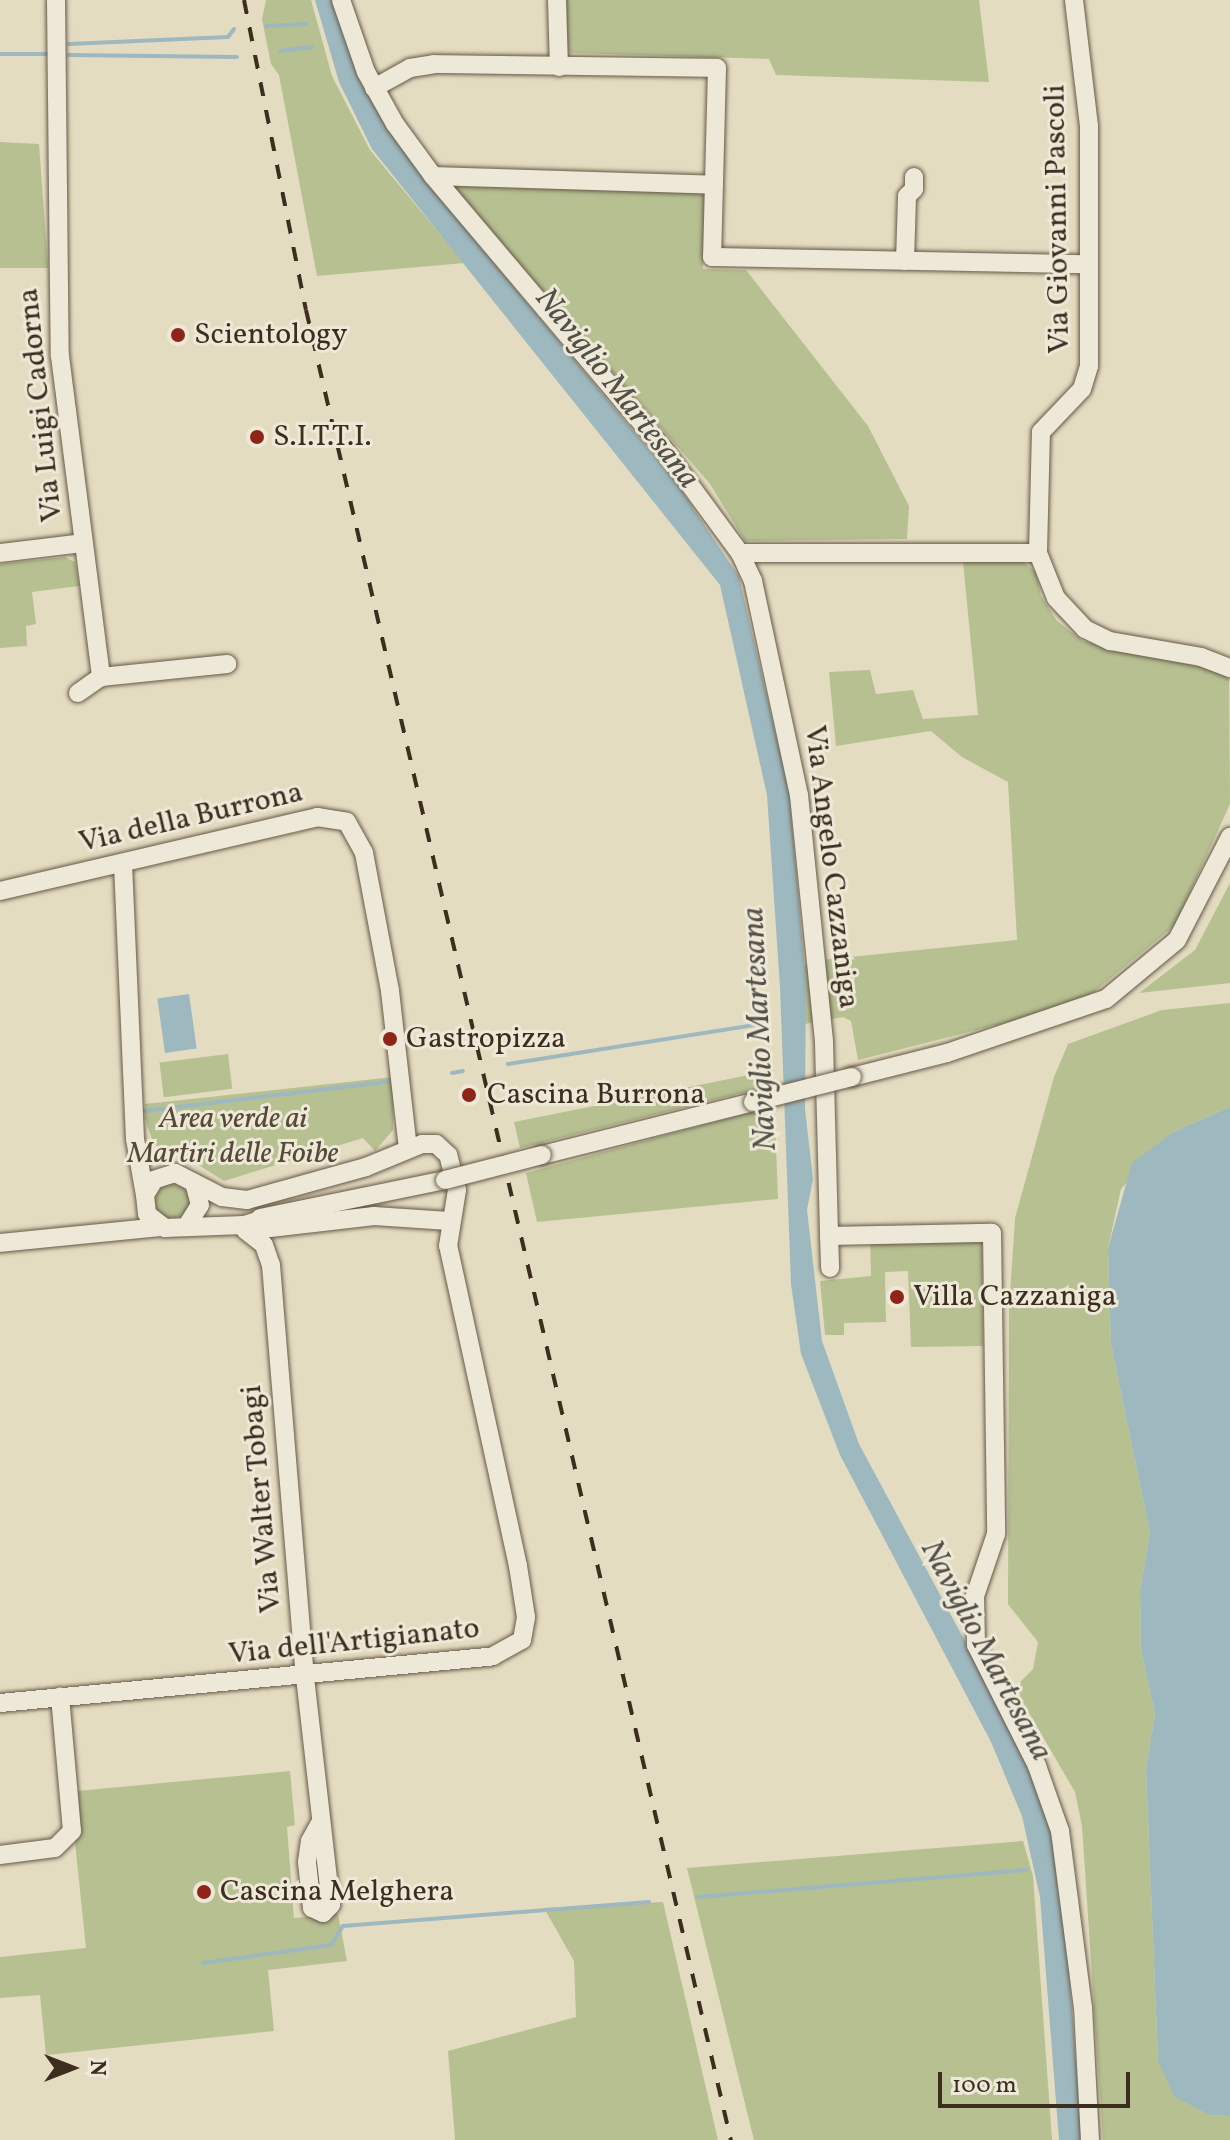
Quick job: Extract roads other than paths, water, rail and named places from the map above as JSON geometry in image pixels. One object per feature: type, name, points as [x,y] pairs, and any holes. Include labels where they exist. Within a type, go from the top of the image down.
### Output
[{"type":"street","name":"Via Luigi Cadorna","points":[[56,0],[57,304],[64,404],[101,677]]},
{"type":"street","name":"Via Angelo Cazzaniga","points":[[341,0],[374,88],[433,176],[665,451],[740,553],[756,592],[797,779],[825,1065],[830,1268]]},
{"type":"street","points":[[557,0],[559,67]]},
{"type":"street","name":"Via Giovanni Pascoli","points":[[1038,553],[1040,438],[1045,423],[1087,380],[1089,126],[1074,0]]},
{"type":"street","points":[[374,88],[430,64],[717,68],[712,257],[1089,264]]},
{"type":"street","points":[[433,176],[714,185]]},
{"type":"street","points":[[905,261],[907,196],[914,189],[914,177]]},
{"type":"street","points":[[0,553],[83,543]]},
{"type":"street","points":[[740,553],[1038,553],[1056,598],[1085,629],[1110,641],[1201,657],[1230,668]]},
{"type":"street","points":[[1201,657],[1230,654]]},
{"type":"street","points":[[78,693],[101,677],[227,664]]},
{"type":"street","name":"Via della Burrona","points":[[0,891],[317,817],[343,819],[355,830],[364,853],[390,991],[408,1148]]},
{"type":"street","points":[[0,1243],[270,1217],[445,1180],[1005,1035],[1106,999],[1177,940],[1230,837]]},
{"type":"street","points":[[123,864],[134,1124],[147,1214],[161,1227]]},
{"type":"street","points":[[134,1124],[143,1150],[166,1173]]},
{"type":"street","name":"Via dell'Artigianato","points":[[0,1703],[305,1677],[498,1655],[515,1648],[524,1634],[518,1566],[448,1246],[449,1221],[457,1190],[448,1155],[433,1143],[408,1148]]},
{"type":"street","points":[[197,1187],[222,1197],[247,1200],[366,1167],[408,1148]]},
{"type":"street","points":[[109,1233],[145,1197],[151,1182],[166,1173],[184,1175],[236,1213],[270,1217]]},
{"type":"street","points":[[188,1224],[199,1209],[197,1187]]},
{"type":"street","points":[[222,1224],[245,1230],[374,1216],[449,1221]]},
{"type":"street","name":"Via Walter Tobagi","points":[[245,1230],[264,1245],[271,1265],[305,1677],[321,1821]]},
{"type":"street","points":[[829,1236],[992,1233],[996,1534],[975,1596],[976,1645],[1049,1795],[1073,1923],[1090,2140]]},
{"type":"street","points":[[0,1855],[55,1848],[72,1831],[60,1697]]},
{"type":"water","points":[[315,0],[333,0],[362,78],[439,197],[675,481],[739,577],[789,791],[806,982],[805,1109],[813,1179],[807,1210],[822,1341],[859,1444],[1016,1736],[1054,1839],[1064,1907],[1082,2140],[1059,2140],[1040,1897],[1022,1816],[991,1742],[840,1455],[801,1354],[791,1284],[780,987],[767,795],[720,585],[372,149],[339,82]]},
{"type":"water","points":[[189,994],[197,1048],[165,1053],[157,998]]},
{"type":"water","points":[[1230,1107],[1230,2116],[1210,2115],[1175,2097],[1158,2061],[1146,1769],[1155,1714],[1141,1650],[1140,1590],[1150,1533],[1111,1344],[1108,1248],[1132,1163],[1175,1131]]},
{"type":"waterway","points":[[266,26],[307,24]]},
{"type":"waterway","points":[[69,44],[228,37],[234,29]]},
{"type":"waterway","points":[[280,51],[312,47]]},
{"type":"waterway","points":[[0,54],[47,54]]},
{"type":"waterway","points":[[69,55],[237,57]]},
{"type":"waterway","name":"Naviglio Martesana","points":[[508,1064],[768,1023]]},
{"type":"waterway","points":[[452,1073],[463,1071]]},
{"type":"waterway","points":[[145,1111],[393,1081]]},
{"type":"waterway","points":[[698,1897],[1027,1870]]},
{"type":"waterway","points":[[203,1963],[331,1945],[343,1926],[649,1902]]},
{"type":"railway","points":[[244,0],[306,310],[731,2140]]},
{"type":"place","name":"Scientology","points":[[178,335]]},
{"type":"place","name":"S.I.T.T.I.","points":[[257,437]]},
{"type":"place","name":"Gastropizza","points":[[390,1039]]},
{"type":"place","name":"Cascina Burrona","points":[[469,1095]]},
{"type":"place","name":"Villa Cazzaniga","points":[[897,1297]]},
{"type":"place","name":"Cascina Melghera","points":[[204,1892]]},
{"type":"park label","name":"Area verde ai Martiri delle Foibe","points":[[233,1136]]}]
